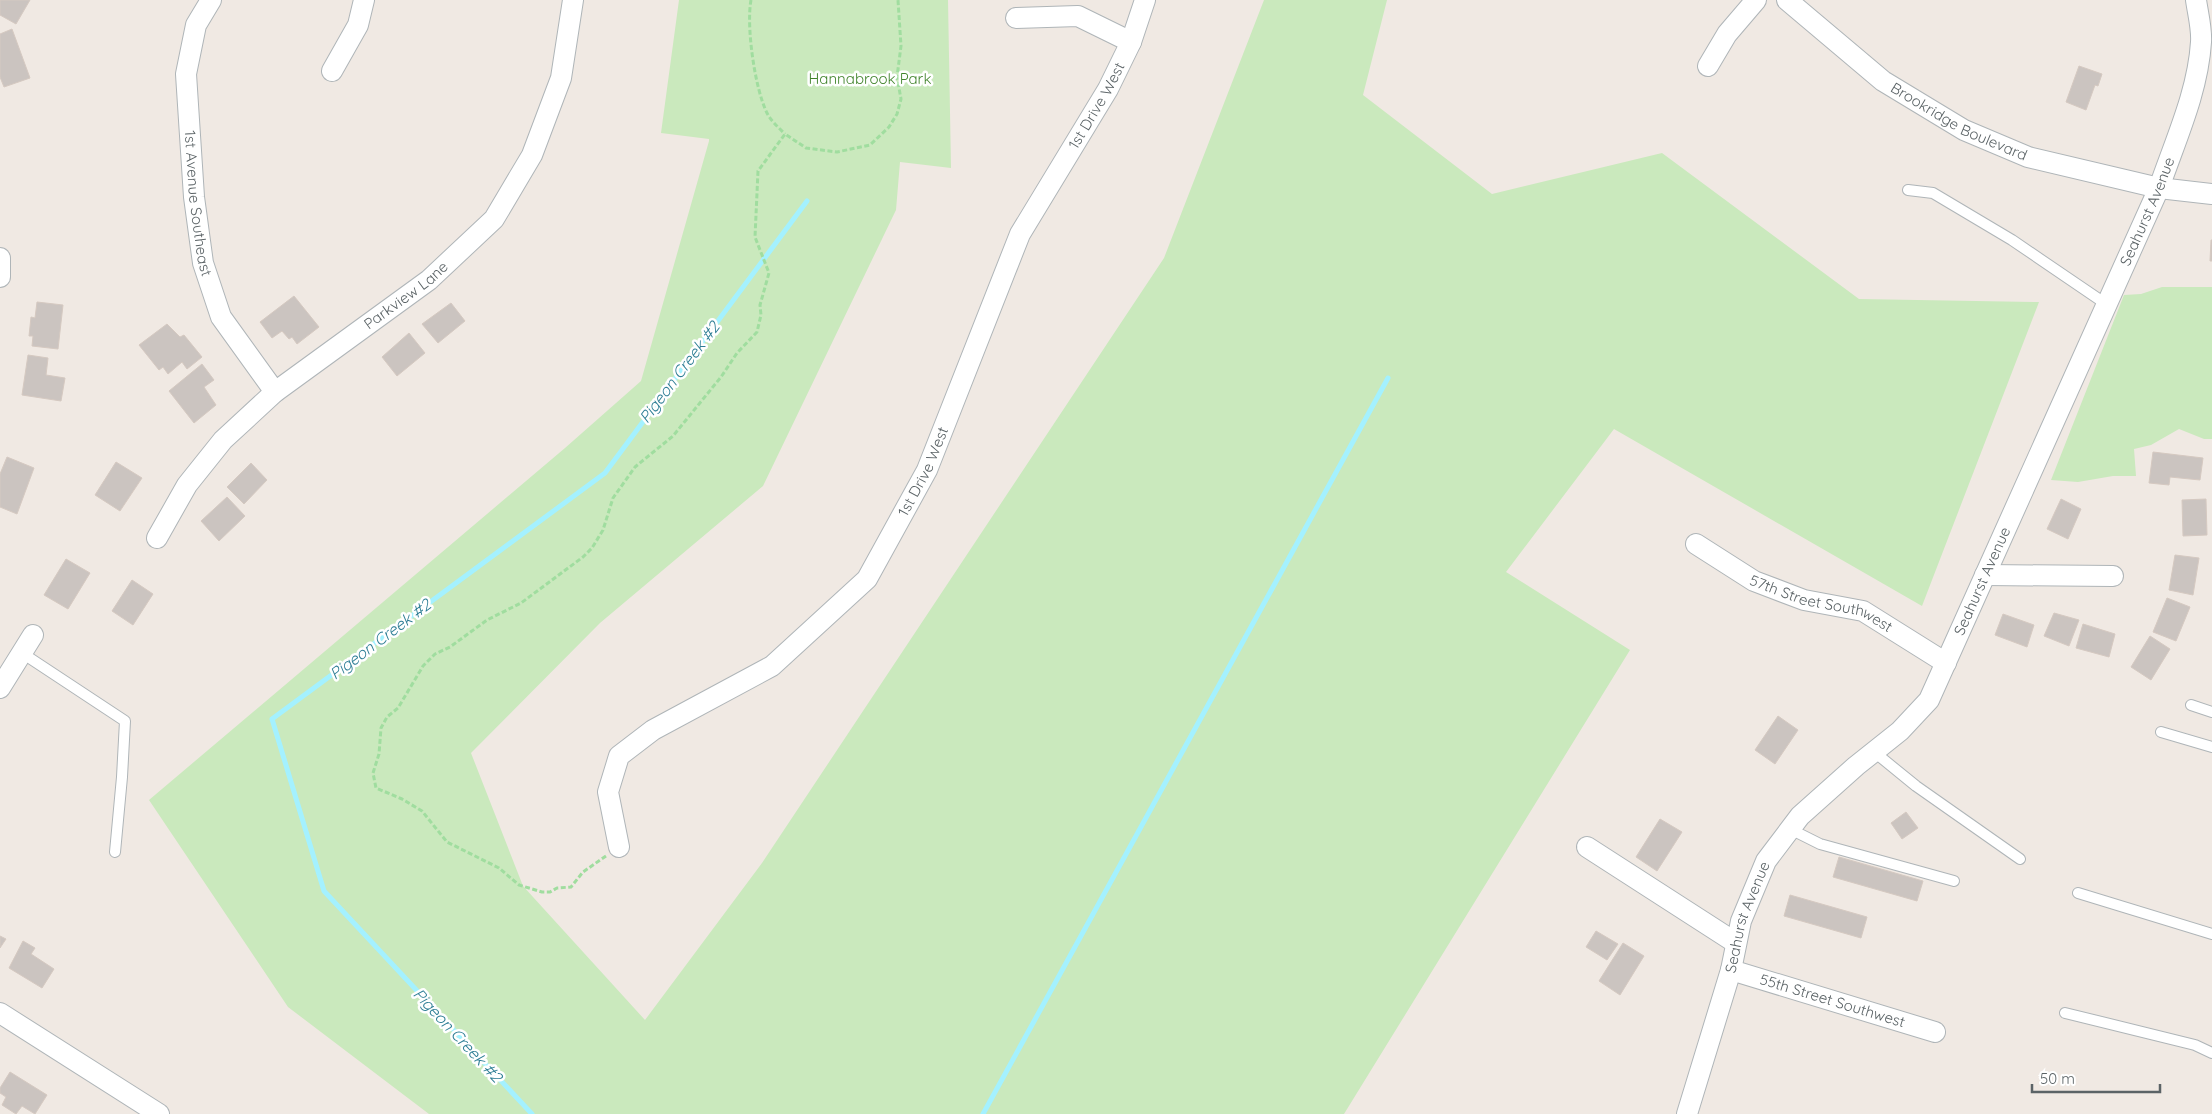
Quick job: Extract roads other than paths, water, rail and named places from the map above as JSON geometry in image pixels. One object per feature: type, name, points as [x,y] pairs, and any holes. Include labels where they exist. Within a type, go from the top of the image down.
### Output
[{"type":"street","name":"1st Avenue Southeast","points":[[211,0],[196,25],[186,74],[194,197],[203,263],[221,317],[275,392]]},
{"type":"street","points":[[332,71],[358,25],[364,0]]},
{"type":"street","name":"Parkview Lane","points":[[157,538],[193,478],[223,440],[275,392],[429,280],[494,220],[532,155],[561,78],[573,0]]},
{"type":"street","name":"1st Drive West","points":[[619,847],[608,792],[619,756],[653,730],[772,666],[867,579],[927,470],[1020,234],[1108,90],[1131,42],[1145,0]]},
{"type":"street","points":[[1708,66],[1727,34],[1756,0]]},
{"type":"street","name":"Brookridge Boulevard","points":[[1787,0],[1883,81],[1964,130],[2028,157],[2159,188],[2212,194]]},
{"type":"street","name":"Seahurst Avenue","points":[[1687,1114],[1731,970],[1741,921],[1766,861],[1805,811],[1873,751],[1900,731],[1929,700],[1946,663],[2159,188],[2185,114],[2197,66],[2206,47],[2196,0]]},
{"type":"street","points":[[1016,18],[1078,16],[1131,42]]},
{"type":"street","points":[[0,258],[0,277]]},
{"type":"street","name":"57th Street Southwest","points":[[1696,544],[1754,582],[1804,600],[1863,612],[1946,663]]},
{"type":"street","points":[[1985,575],[2113,576]]},
{"type":"street","points":[[0,688],[33,635]]},
{"type":"street","points":[[1587,847],[1736,943]]},
{"type":"street","name":"55th Street Southwest","points":[[1731,970],[1935,1032]]},
{"type":"street","points":[[0,1013],[159,1114]]},
{"type":"lane","points":[[1908,190],[1933,192],[2012,240],[2106,304]]},
{"type":"lane","points":[[22,653],[125,722],[115,852]]},
{"type":"lane","points":[[2191,705],[2212,712]]},
{"type":"lane","points":[[2161,732],[2212,748]]},
{"type":"lane","points":[[1873,751],[1916,786],[2020,859]]},
{"type":"lane","points":[[1790,829],[1820,844],[1954,881]]},
{"type":"lane","points":[[2078,893],[2212,934]]},
{"type":"lane","points":[[2064,1014],[2195,1045],[2212,1053]]},
{"type":"waterway","name":"Pigeon Creek #2","points":[[532,1114],[324,891],[272,719],[605,473],[807,201]]},
{"type":"waterway","points":[[983,1114],[1388,378]]},
{"type":"park label","name":"Hannabrook Park","points":[[870,79]]}]
